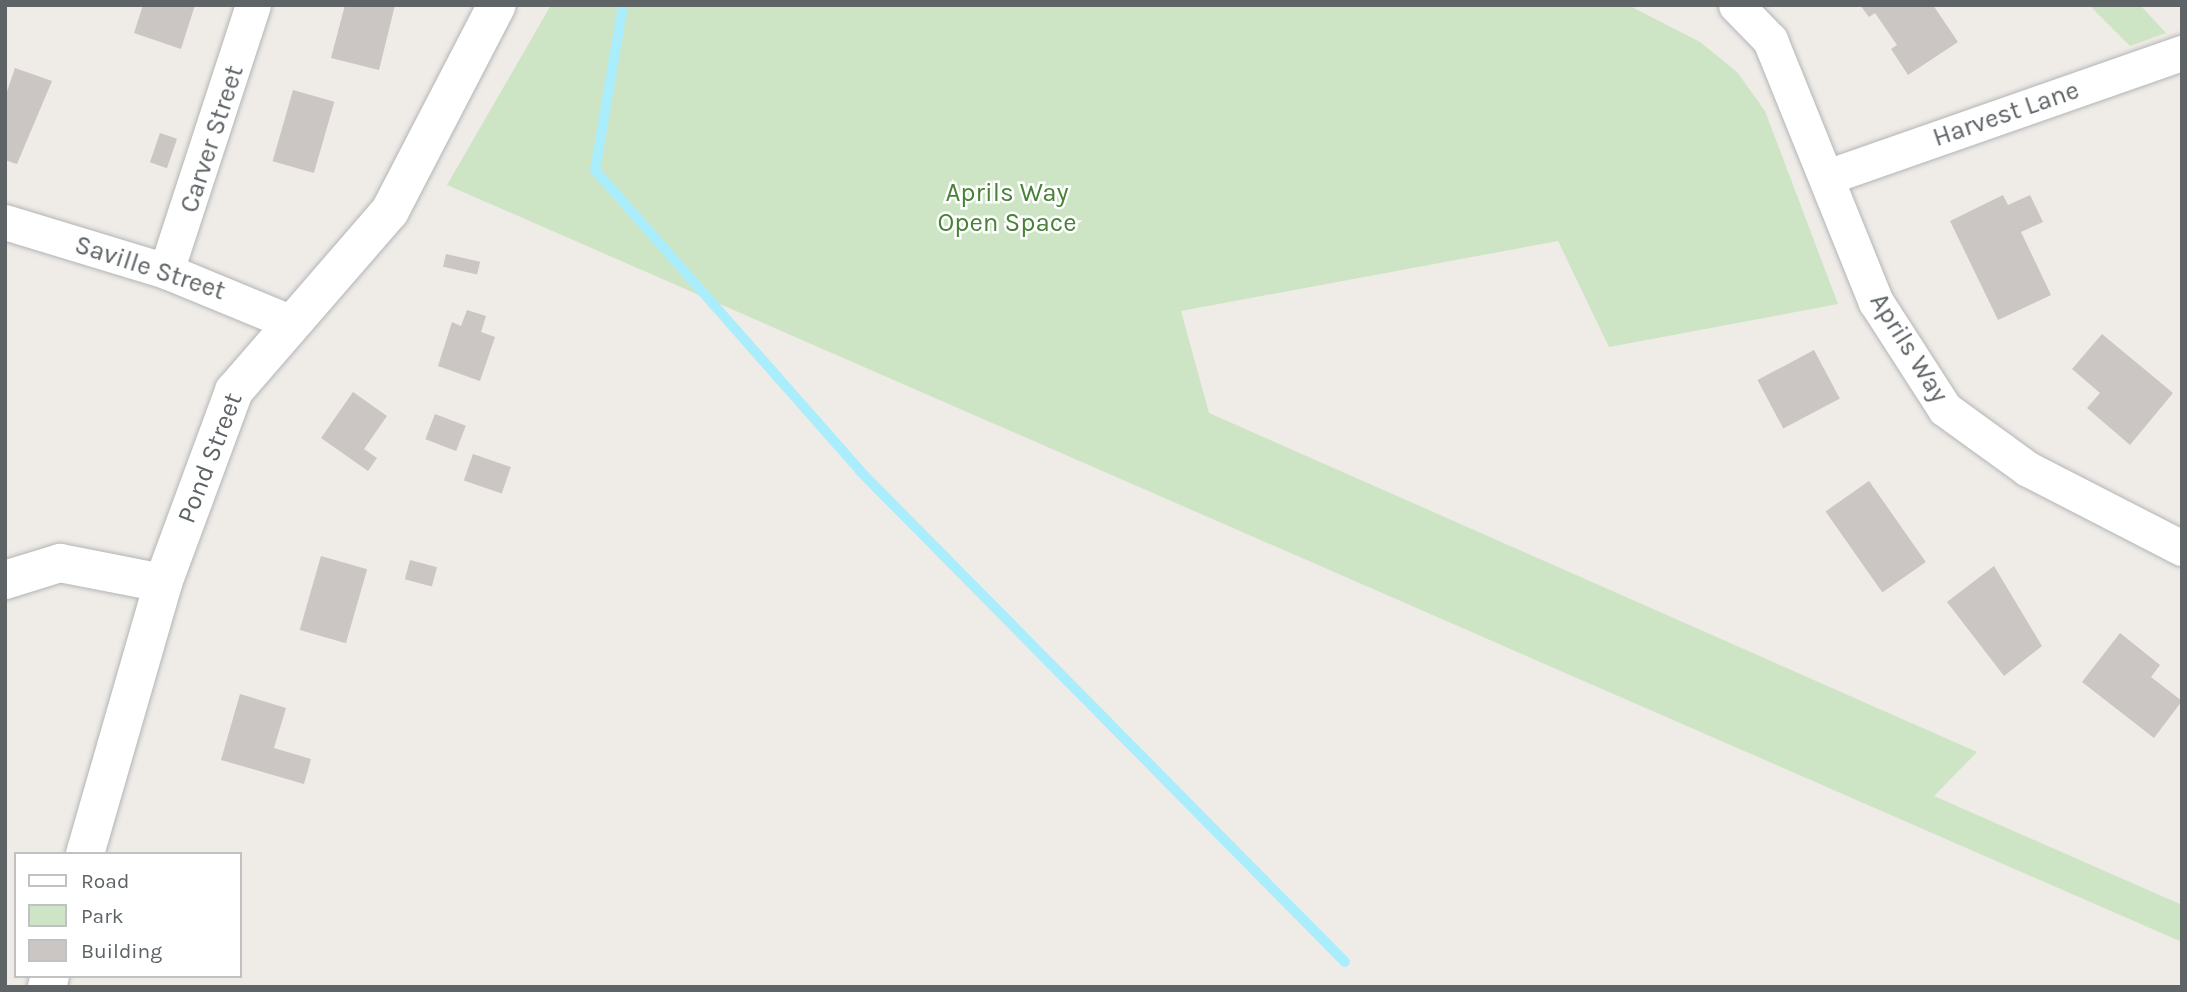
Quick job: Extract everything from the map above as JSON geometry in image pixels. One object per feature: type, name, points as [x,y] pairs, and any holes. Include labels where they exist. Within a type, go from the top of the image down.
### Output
[{"type":"street","name":"Carver Street","points":[[166,271],[254,5]]},
{"type":"street","name":"Pond Street","points":[[86,852],[163,583],[234,391],[390,211],[497,5]]},
{"type":"street","name":"Aprils Way","points":[[1736,5],[1770,40],[1830,176],[1876,302],[1945,409],[2028,469],[2182,548]]},
{"type":"street","name":"Harvest Lane","points":[[1830,176],[2182,53]]},
{"type":"street","name":"Saville Street","points":[[5,222],[166,271],[292,323]]},
{"type":"street","points":[[5,580],[60,563],[163,583]]},
{"type":"green space","name":"Aprils Way Open Space","points":[[551,5],[1628,5],[1700,42],[1737,72],[1765,111],[1838,304],[1609,347],[1558,241],[1181,311],[1209,413],[1977,752],[1934,796],[2182,905],[2182,942],[447,185]]},
{"type":"green space","points":[[2089,5],[2140,5],[2166,33],[2130,46]]},
{"type":"building","points":[[143,5],[195,5],[181,49],[134,33]]},
{"type":"building","points":[[345,5],[395,5],[379,70],[331,58]]},
{"type":"building","points":[[1860,5],[1933,5],[1958,42],[1908,75],[1891,49],[1897,45],[1875,13],[1869,17]]},
{"type":"building","points":[[15,68],[52,81],[17,164],[5,160],[5,97]]},
{"type":"building","points":[[293,90],[334,102],[314,173],[273,161]]},
{"type":"building","points":[[160,133],[177,139],[167,168],[150,162]]},
{"type":"building","points":[[2003,195],[2008,205],[2030,195],[2043,222],[2021,232],[2051,295],[1998,320],[1950,221]]},
{"type":"building","points":[[446,254],[480,262],[477,275],[443,267]]},
{"type":"building","points":[[467,310],[486,316],[481,332],[495,337],[480,381],[438,366],[452,322],[461,326]]},
{"type":"building","points":[[2102,334],[2173,393],[2130,445],[2087,408],[2100,393],[2072,369]]},
{"type":"building","points":[[1814,350],[1840,399],[1783,429],[1757,380]]},
{"type":"building","points":[[353,392],[387,416],[364,449],[377,458],[368,471],[321,438]]},
{"type":"building","points":[[435,414],[466,426],[456,451],[425,439]]},
{"type":"building","points":[[473,454],[511,467],[502,493],[464,480]]},
{"type":"building","points":[[1869,481],[1926,562],[1882,592],[1826,511]]},
{"type":"building","points":[[321,556],[367,569],[346,643],[300,630]]},
{"type":"building","points":[[410,560],[437,567],[432,587],[405,579]]},
{"type":"building","points":[[1994,566],[2042,646],[2004,676],[1947,602]]},
{"type":"building","points":[[2120,633],[2160,665],[2151,677],[2182,701],[2154,738],[2082,682]]},
{"type":"building","points":[[240,694],[286,708],[274,748],[311,759],[304,784],[221,760]]},
{"type":"waterway","points":[[623,5],[595,170],[860,471],[1345,962]]}]
